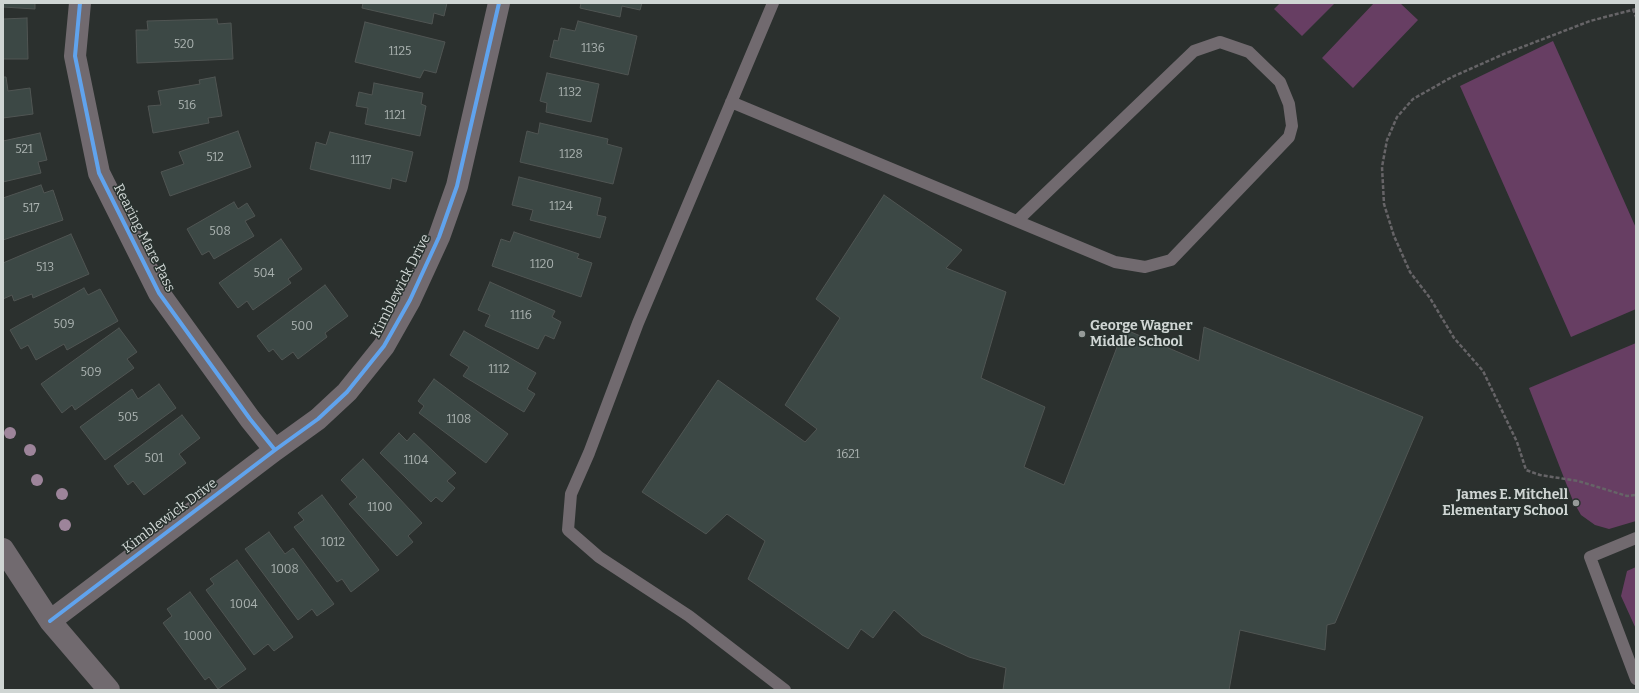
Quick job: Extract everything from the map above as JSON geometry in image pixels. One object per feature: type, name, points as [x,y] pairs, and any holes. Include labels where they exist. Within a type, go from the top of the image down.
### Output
[{"type":"street","name":"Rearing Mare Pass","points":[[80,3],[75,56],[98,174],[159,293],[274,450]]},
{"type":"street","name":"Kimblewick Drive","points":[[50,621],[274,450],[318,419],[347,392],[384,346],[410,300],[439,237],[457,186],[499,3]]},
{"type":"street","points":[[3,549],[50,621],[109,690]]},
{"type":"lane","points":[[773,3],[638,323],[589,453],[571,494],[568,530],[600,557],[689,616],[786,690]]},
{"type":"lane","points":[[731,102],[1115,262],[1145,267],[1171,260],[1289,137],[1292,126],[1289,104],[1280,82],[1249,52],[1220,42],[1194,51],[1017,221]]},
{"type":"lane","points":[[1636,538],[1590,557],[1636,679]]},
{"type":"path","points":[[1636,17],[1634,9],[1590,21],[1504,54],[1452,77],[1413,99],[1398,117],[1386,140],[1382,167],[1384,204],[1394,236],[1410,272],[1430,298],[1454,338],[1483,371],[1517,442],[1526,470],[1540,475],[1578,481],[1627,496],[1636,495]]},
{"type":"shaded area","points":[[1280,3],[1335,3],[1302,36],[1274,9]]},
{"type":"shaded area","points":[[1374,3],[1400,3],[1418,20],[1353,88],[1322,58]]},
{"type":"shaded area","points":[[1553,41],[1636,228],[1636,309],[1571,337],[1460,86]]},
{"type":"shaded area","points":[[1636,343],[1636,521],[1609,529],[1595,525],[1581,515],[1573,501],[1529,388]]},
{"type":"shaded area","points":[[1636,567],[1636,629],[1621,596],[1627,571]]},
{"type":"building","points":[[3,3],[35,3],[35,9],[3,7]]},
{"type":"building","points":[[363,3],[447,3],[444,16],[434,13],[432,24],[362,8]]},
{"type":"building","points":[[581,3],[642,3],[640,10],[622,6],[620,17],[580,8]]},
{"type":"building","points":[[27,18],[28,59],[3,59],[3,19]]},
{"type":"building","points":[[217,19],[218,24],[231,23],[233,59],[137,63],[136,30],[148,30],[147,21]]},
{"type":"building","points":[[578,21],[637,36],[628,75],[550,57],[554,40],[558,41],[561,28],[575,31]]},
{"type":"building","points":[[365,22],[445,42],[436,73],[424,70],[420,78],[355,62]]},
{"type":"building","points":[[547,73],[599,84],[591,122],[546,112],[547,103],[540,101]]},
{"type":"building","points":[[3,77],[6,77],[8,91],[30,88],[33,114],[3,118]]},
{"type":"building","points":[[215,77],[222,116],[208,118],[209,123],[153,133],[148,106],[161,105],[158,91],[200,84],[199,80]]},
{"type":"building","points":[[374,83],[423,93],[421,104],[426,106],[420,136],[365,124],[368,108],[356,106],[359,92],[372,95]]},
{"type":"building","points":[[540,123],[608,139],[607,144],[622,148],[613,184],[520,162],[527,131],[538,134]]},
{"type":"building","points":[[238,131],[251,167],[170,196],[161,172],[184,164],[179,152]]},
{"type":"building","points":[[330,132],[413,152],[406,182],[392,178],[390,189],[310,169],[316,142],[326,145]]},
{"type":"building","points":[[40,133],[47,160],[38,162],[41,173],[3,182],[3,141]]},
{"type":"building","points":[[519,177],[601,198],[597,215],[606,217],[600,238],[530,220],[533,210],[512,205]]},
{"type":"building","points":[[41,185],[44,193],[53,190],[63,220],[3,240],[3,198]]},
{"type":"building","points":[[884,195],[962,250],[946,268],[1006,292],[981,378],[1045,407],[1024,467],[1064,485],[1124,329],[1199,361],[1204,327],[1423,417],[1335,623],[1327,625],[1325,650],[1240,630],[1229,690],[1003,690],[1006,668],[969,657],[922,635],[894,610],[873,638],[861,629],[848,649],[748,579],[765,541],[727,514],[706,534],[642,492],[718,380],[805,442],[817,429],[785,405],[840,318],[816,299]]},
{"type":"building","points":[[234,202],[238,209],[247,203],[255,216],[245,221],[254,236],[214,259],[209,251],[202,255],[187,229]]},
{"type":"building","points":[[514,232],[579,254],[577,258],[592,263],[581,297],[492,266],[501,239],[510,242]]},
{"type":"building","points":[[71,234],[89,274],[33,298],[32,294],[14,301],[12,295],[3,299],[3,263]]},
{"type":"building","points":[[281,239],[302,269],[288,279],[291,283],[253,310],[247,301],[238,308],[219,283]]},
{"type":"building","points":[[490,282],[555,311],[552,317],[561,322],[554,339],[545,335],[538,349],[485,326],[490,315],[478,310]]},
{"type":"building","points":[[325,285],[348,316],[325,333],[327,337],[298,359],[293,352],[282,360],[273,349],[269,352],[257,336]]},
{"type":"building","points":[[84,288],[88,295],[100,289],[118,321],[67,350],[64,344],[36,360],[28,345],[21,349],[10,330]]},
{"type":"building","points":[[119,328],[137,352],[127,359],[134,368],[75,410],[72,405],[62,413],[41,384]]},
{"type":"building","points":[[464,331],[536,373],[527,389],[535,394],[524,412],[463,376],[469,367],[450,355]]},
{"type":"building","points":[[434,379],[508,434],[486,463],[419,413],[424,406],[418,401]]},
{"type":"building","points":[[159,384],[176,408],[105,460],[80,427],[132,389],[138,399]]},
{"type":"building","points":[[182,415],[200,438],[179,454],[186,463],[144,495],[133,481],[128,485],[114,466]]},
{"type":"building","points":[[399,433],[407,441],[414,433],[456,473],[447,481],[455,488],[442,502],[436,497],[431,502],[380,453]]},
{"type":"building","points":[[363,459],[422,523],[408,536],[413,542],[397,556],[349,504],[357,497],[341,480]]},
{"type":"building","points":[[322,495],[379,570],[351,592],[342,579],[337,582],[294,527],[304,520],[298,513]]},
{"type":"building","points":[[269,532],[285,554],[293,548],[334,604],[317,616],[312,609],[298,620],[245,549]]},
{"type":"building","points":[[237,560],[293,637],[274,651],[268,644],[254,655],[206,590],[214,584],[210,579]]},
{"type":"building","points":[[190,592],[246,669],[218,689],[209,677],[205,680],[163,623],[172,616],[167,609]]},
{"type":"cycle path","points":[[80,3],[75,56],[99,173],[159,293],[250,419],[275,450]]},
{"type":"cycle path","points":[[50,621],[318,419],[347,392],[384,346],[410,300],[439,237],[457,186],[499,3]]},
{"type":"place","name":"George Wagner Middle School","points":[[1082,334]]},
{"type":"place","name":"James E. Mitchell Elementary School","points":[[1576,503]]}]
